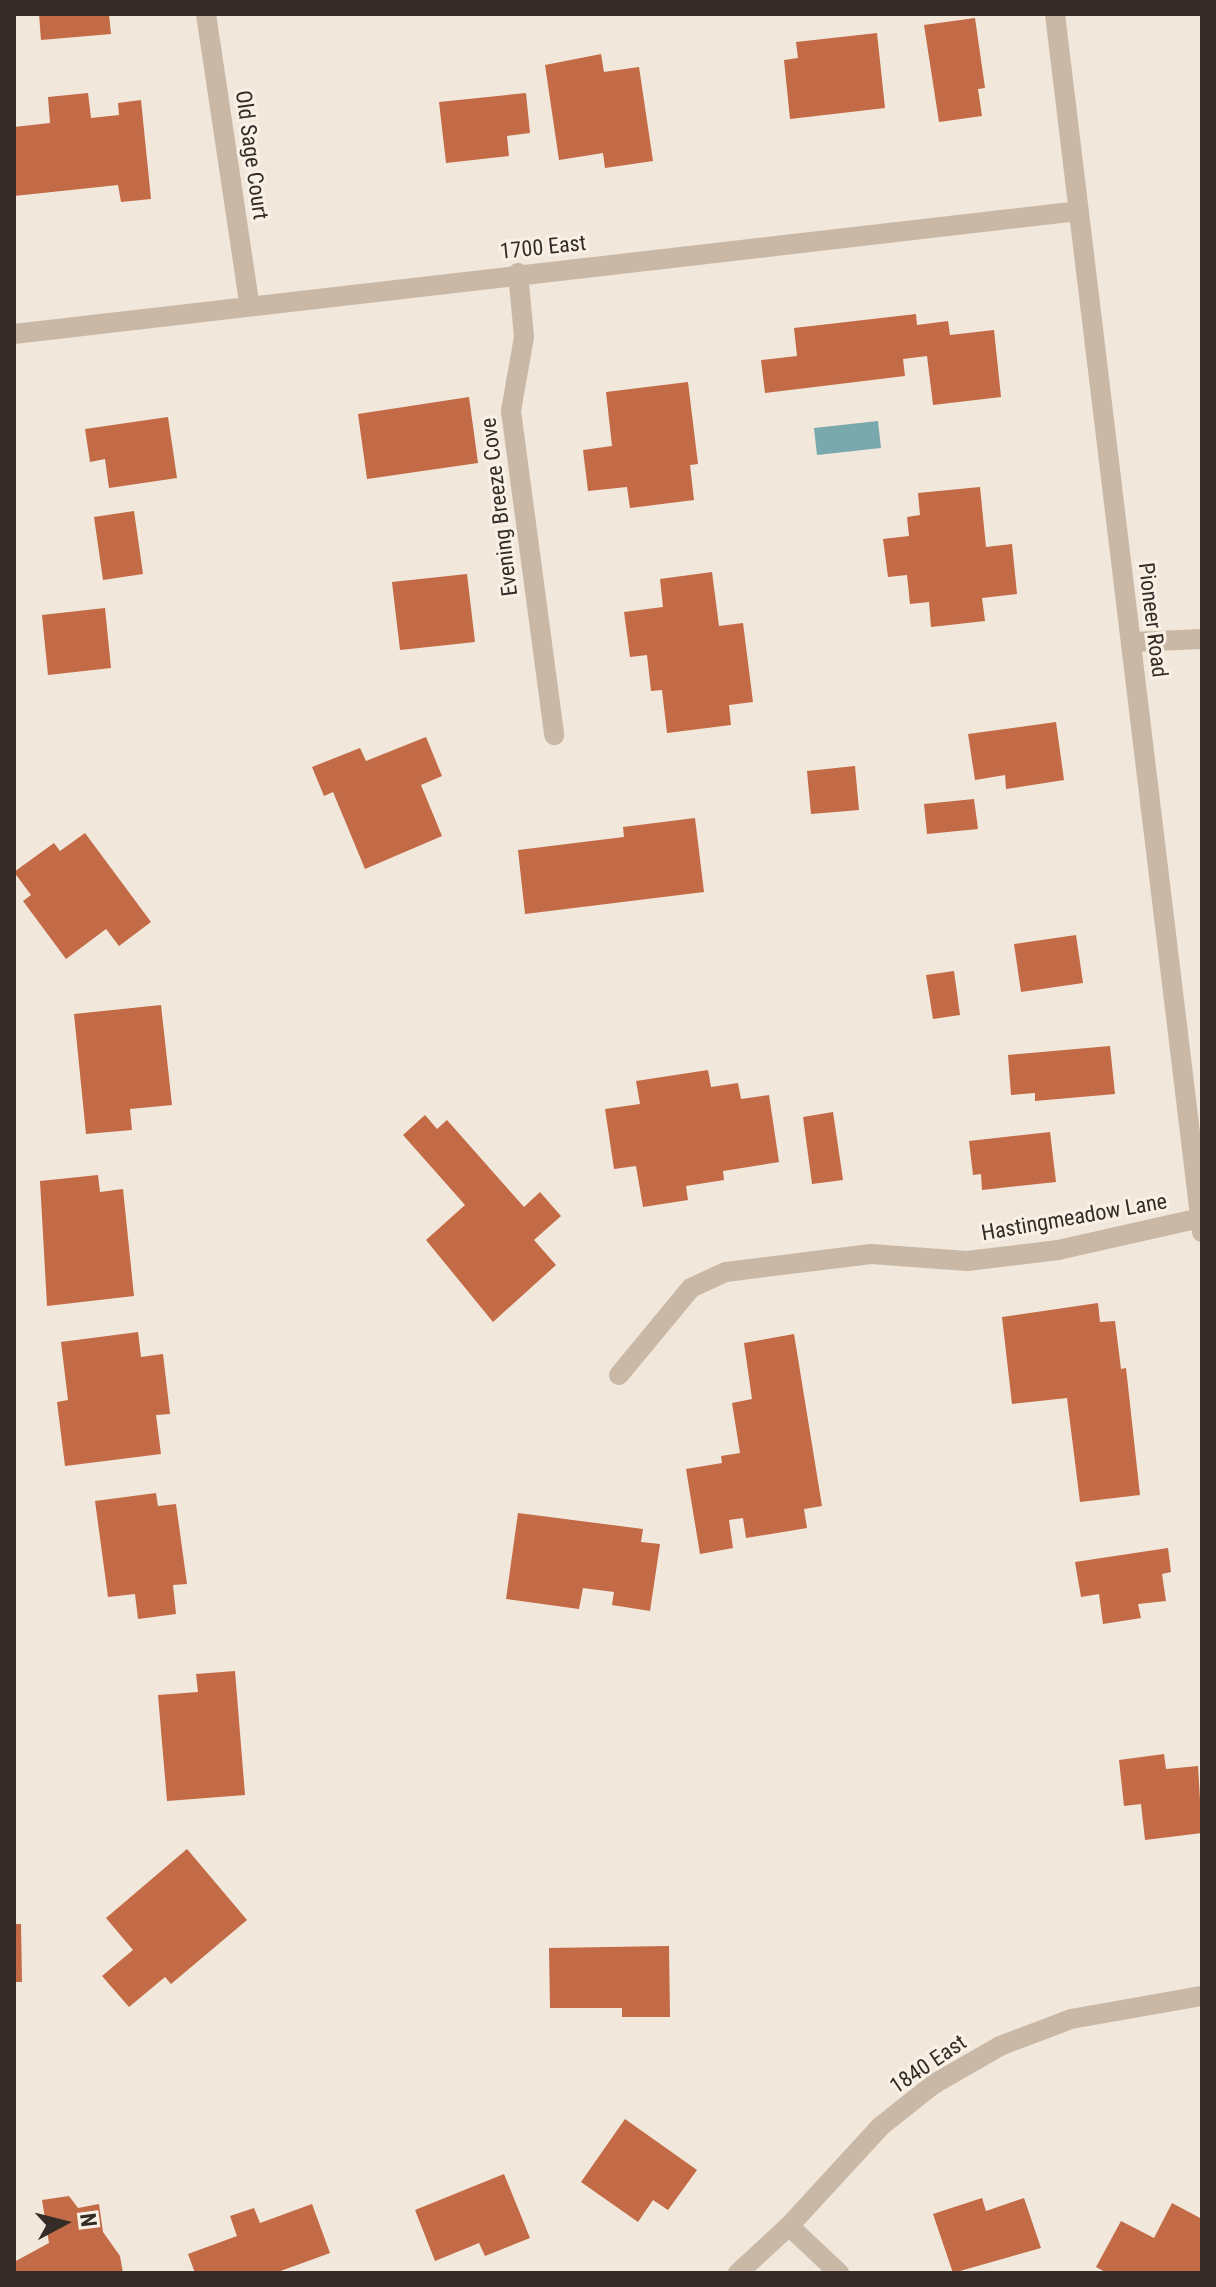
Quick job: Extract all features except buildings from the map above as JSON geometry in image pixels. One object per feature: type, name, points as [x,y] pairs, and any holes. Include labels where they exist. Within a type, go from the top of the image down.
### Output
[{"type":"street","name":"Old Sage Court","points":[[206,14],[249,303]]},
{"type":"street","name":"Pioneer Road","points":[[1055,14],[1201,1225]]},
{"type":"street","name":"1700 East","points":[[14,334],[249,303],[1078,211]]},
{"type":"street","name":"Evening Breeze Cove","points":[[518,273],[524,337],[511,411],[554,735]]},
{"type":"street","points":[[1132,642],[1202,639]]},
{"type":"street","name":"Hastingmeadow Lane","points":[[619,1375],[691,1288],[726,1272],[871,1254],[967,1261],[1058,1250],[1201,1225]]},
{"type":"street","name":"1840 East","points":[[738,2273],[789,2226],[881,2126],[934,2084],[1000,2046],[1071,2019],[1202,1996]]},
{"type":"street","points":[[789,2226],[839,2273]]},
{"type":"water","points":[[878,421],[881,448],[817,455],[814,428]]}]
